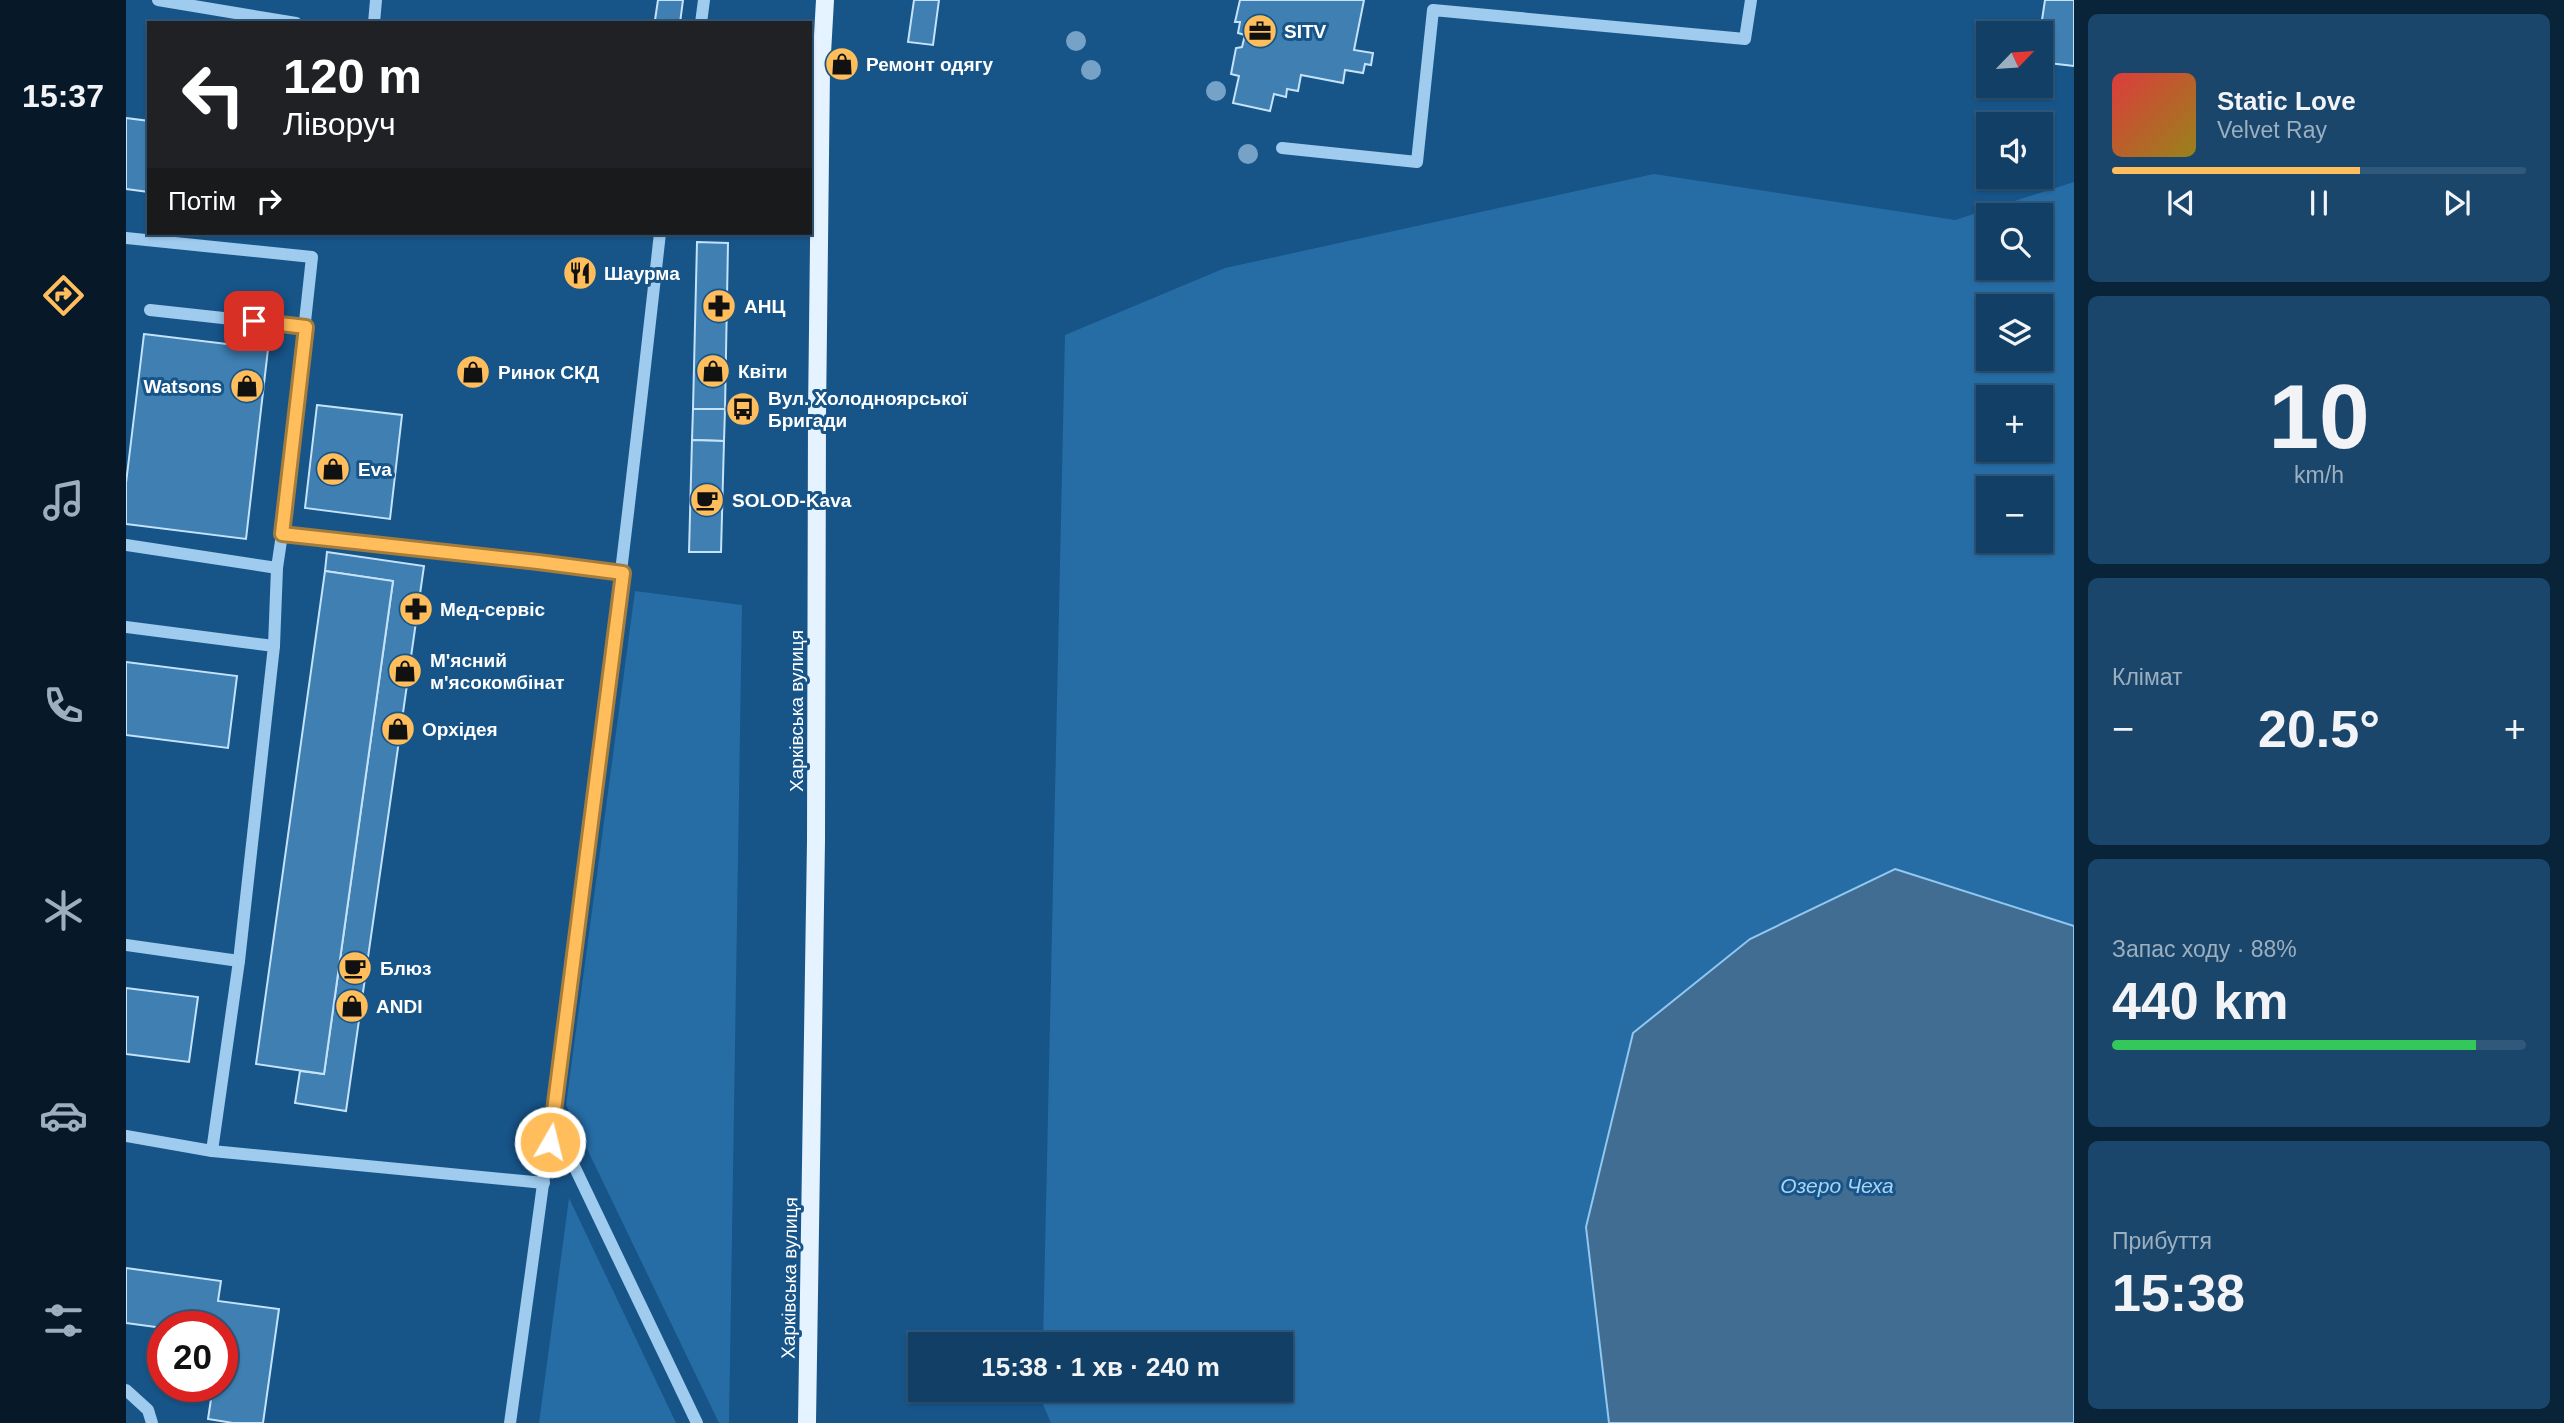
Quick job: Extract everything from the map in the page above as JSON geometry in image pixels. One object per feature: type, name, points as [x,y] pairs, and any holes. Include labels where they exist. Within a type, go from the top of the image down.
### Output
[{"type":"main road","name":"Харківська вулиця","points":[[807,1423],[817,827],[816,72],[825,0]]},
{"type":"street","points":[[158,0],[284,21]]},
{"type":"street","points":[[374,21],[376,0]]},
{"type":"street","points":[[701,21],[704,0]]},
{"type":"street","points":[[1282,148],[1418,162],[1433,10],[1745,39],[1751,0]]},
{"type":"street","points":[[510,1423],[553,1122],[623,573],[660,235]]},
{"type":"street","points":[[126,238],[312,257],[276,568],[274,646],[239,961],[212,1151]]},
{"type":"street","points":[[150,310],[306,327]]},
{"type":"street","points":[[282,534],[623,573]]},
{"type":"street","points":[[126,545],[276,568]]},
{"type":"street","points":[[126,627],[274,646]]},
{"type":"street","points":[[126,945],[239,961]]},
{"type":"street","points":[[553,1122],[697,1423]]},
{"type":"street","points":[[126,1136],[212,1151],[544,1183]]},
{"type":"street","points":[[126,1390],[148,1410],[152,1423]]},
{"type":"shaded area","points":[[1654,174],[1955,220],[1976,213],[1976,280],[2053,280],[2053,203],[2008,203],[2074,182],[2074,926],[1895,869],[1586,1227],[1609,1423],[1051,1423],[1042,1402],[1293,1402],[1293,1332],[1043,1332],[1065,335],[1225,268]]},
{"type":"shaded area","points":[[635,591],[742,605],[729,1423],[719,1423],[566,1105]]},
{"type":"shaded area","points":[[569,1198],[676,1423],[539,1423]]},
{"type":"water","name":"Озеро Чеха","points":[[1895,869],[2074,926],[2074,1423],[1609,1423],[1586,1227],[1633,1033],[1750,939]]},
{"type":"building","points":[[658,0],[683,0],[680,21],[655,20]]},
{"type":"building","points":[[914,0],[939,0],[933,45],[908,42]]},
{"type":"building","points":[[1240,0],[1364,0],[1354,50],[1373,53],[1371,65],[1365,64],[1363,73],[1345,70],[1343,83],[1301,75],[1298,91],[1287,89],[1286,97],[1274,94],[1270,111],[1233,103],[1239,76],[1231,74],[1236,48],[1242,47],[1245,35],[1238,33],[1240,22],[1235,22]]},
{"type":"building","points":[[2045,0],[2074,0],[2074,66],[2053,64],[2053,21],[2042,21]]},
{"type":"building","points":[[126,118],[147,121],[147,192],[126,189]]},
{"type":"building","points":[[697,242],[728,243],[725,409],[693,409]]},
{"type":"building","points":[[144,334],[268,349],[246,539],[126,524],[126,483]]},
{"type":"building","points":[[317,405],[402,415],[390,519],[305,508]]},
{"type":"building","points":[[693,409],[725,409],[724,441],[692,440]]},
{"type":"building","points":[[692,440],[724,441],[721,552],[689,552]]},
{"type":"building","points":[[327,552],[424,566],[346,1111],[295,1103],[300,1071],[324,1074],[393,581],[325,571]]},
{"type":"building","points":[[325,571],[393,581],[324,1074],[256,1064]]},
{"type":"building","points":[[126,662],[237,676],[228,748],[126,735]]},
{"type":"building","points":[[126,988],[198,997],[189,1062],[126,1054]]},
{"type":"building","points":[[126,1268],[221,1281],[218,1301],[279,1309],[263,1423],[233,1423],[208,1419],[211,1402],[238,1402],[238,1311],[147,1311],[147,1326],[126,1323]]},
{"type":"place","name":"SITV","points":[[1260,31]]},
{"type":"place","name":"Ремонт одягу","points":[[842,64]]},
{"type":"place","name":"Шаурма","points":[[580,273]]},
{"type":"place","name":"АНЦ","points":[[719,306]]},
{"type":"place","name":"Квіти","points":[[713,371]]},
{"type":"place","name":"Ринок СКД","points":[[473,372]]},
{"type":"place","name":"Watsons","points":[[247,386]]},
{"type":"place","name":"Вул. Холодноярської Бригади","points":[[743,409]]},
{"type":"place","name":"Eva","points":[[333,469]]},
{"type":"place","name":"SOLOD-Kava","points":[[707,500]]},
{"type":"place","name":"Мед-сервіс","points":[[416,609]]},
{"type":"place","name":"М'ясний м'ясокомбінат","points":[[405,671]]},
{"type":"place","name":"Орхідея","points":[[398,729]]},
{"type":"place","name":"Блюз","points":[[355,968]]},
{"type":"place","name":"ANDI","points":[[352,1006]]},
{"type":"route","points":[[254,321],[306,327],[282,534],[623,573],[550,1142]]}]
